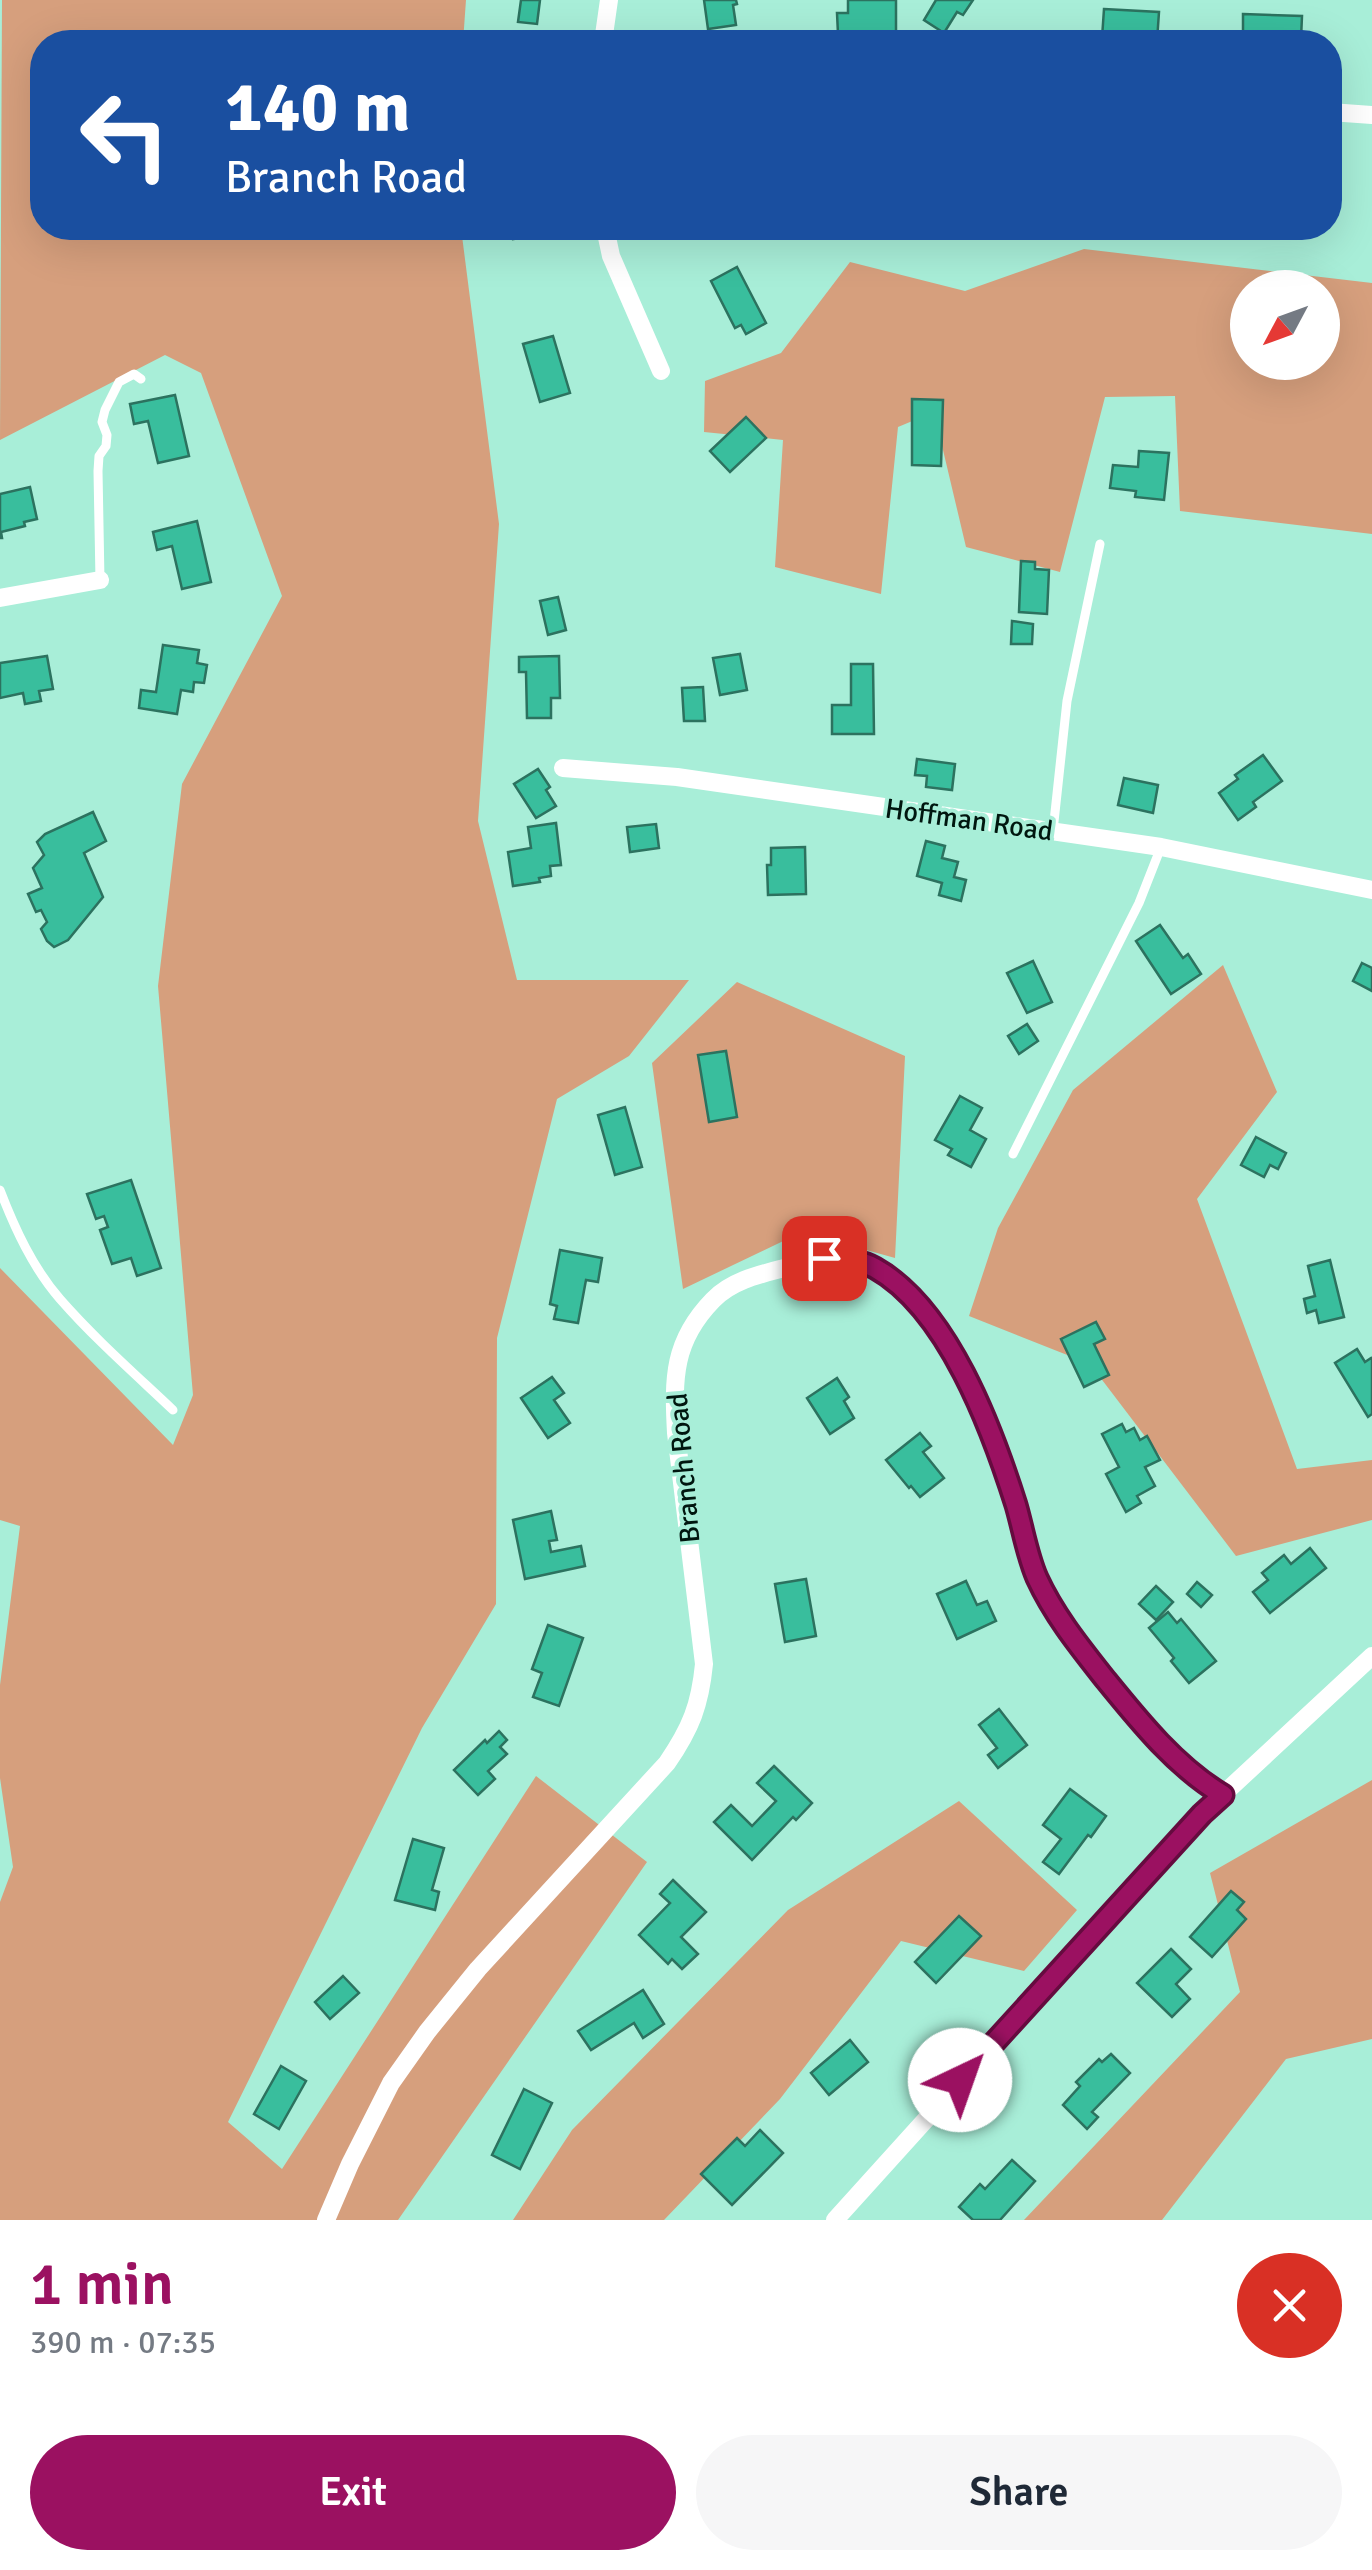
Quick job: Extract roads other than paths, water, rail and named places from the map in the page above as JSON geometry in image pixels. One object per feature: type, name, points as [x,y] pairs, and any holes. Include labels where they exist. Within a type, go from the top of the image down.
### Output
[{"type":"street","points":[[605,30],[609,0]]},
{"type":"street","points":[[1342,113],[1372,116]]},
{"type":"street","points":[[608,240],[660,371]]},
{"type":"street","points":[[0,598],[100,580]]},
{"type":"street","name":"Hoffman Road","points":[[563,768],[677,777],[1053,830],[1161,847],[1372,890]]},
{"type":"street","name":"Branch Road","points":[[326,2220],[391,2083],[427,2032],[478,1968],[667,1762],[694,1717],[704,1664],[676,1432],[676,1362],[695,1318],[720,1292],[740,1281],[824,1258],[856,1260],[892,1280],[923,1309],[944,1337],[989,1426],[1036,1575],[1064,1627],[1142,1725],[1206,1785],[1223,1795]]},
{"type":"street","points":[[835,2220],[1188,1829],[1372,1656]]},
{"type":"lane","points":[[100,580],[98,471],[107,436],[102,422],[119,382],[134,374],[142,379]]},
{"type":"lane","points":[[1053,830],[1067,701],[1100,544]]},
{"type":"lane","points":[[1012,1154],[1139,903],[1161,847]]},
{"type":"lane","points":[[0,1190],[32,1260],[59,1298],[173,1410]]}]
